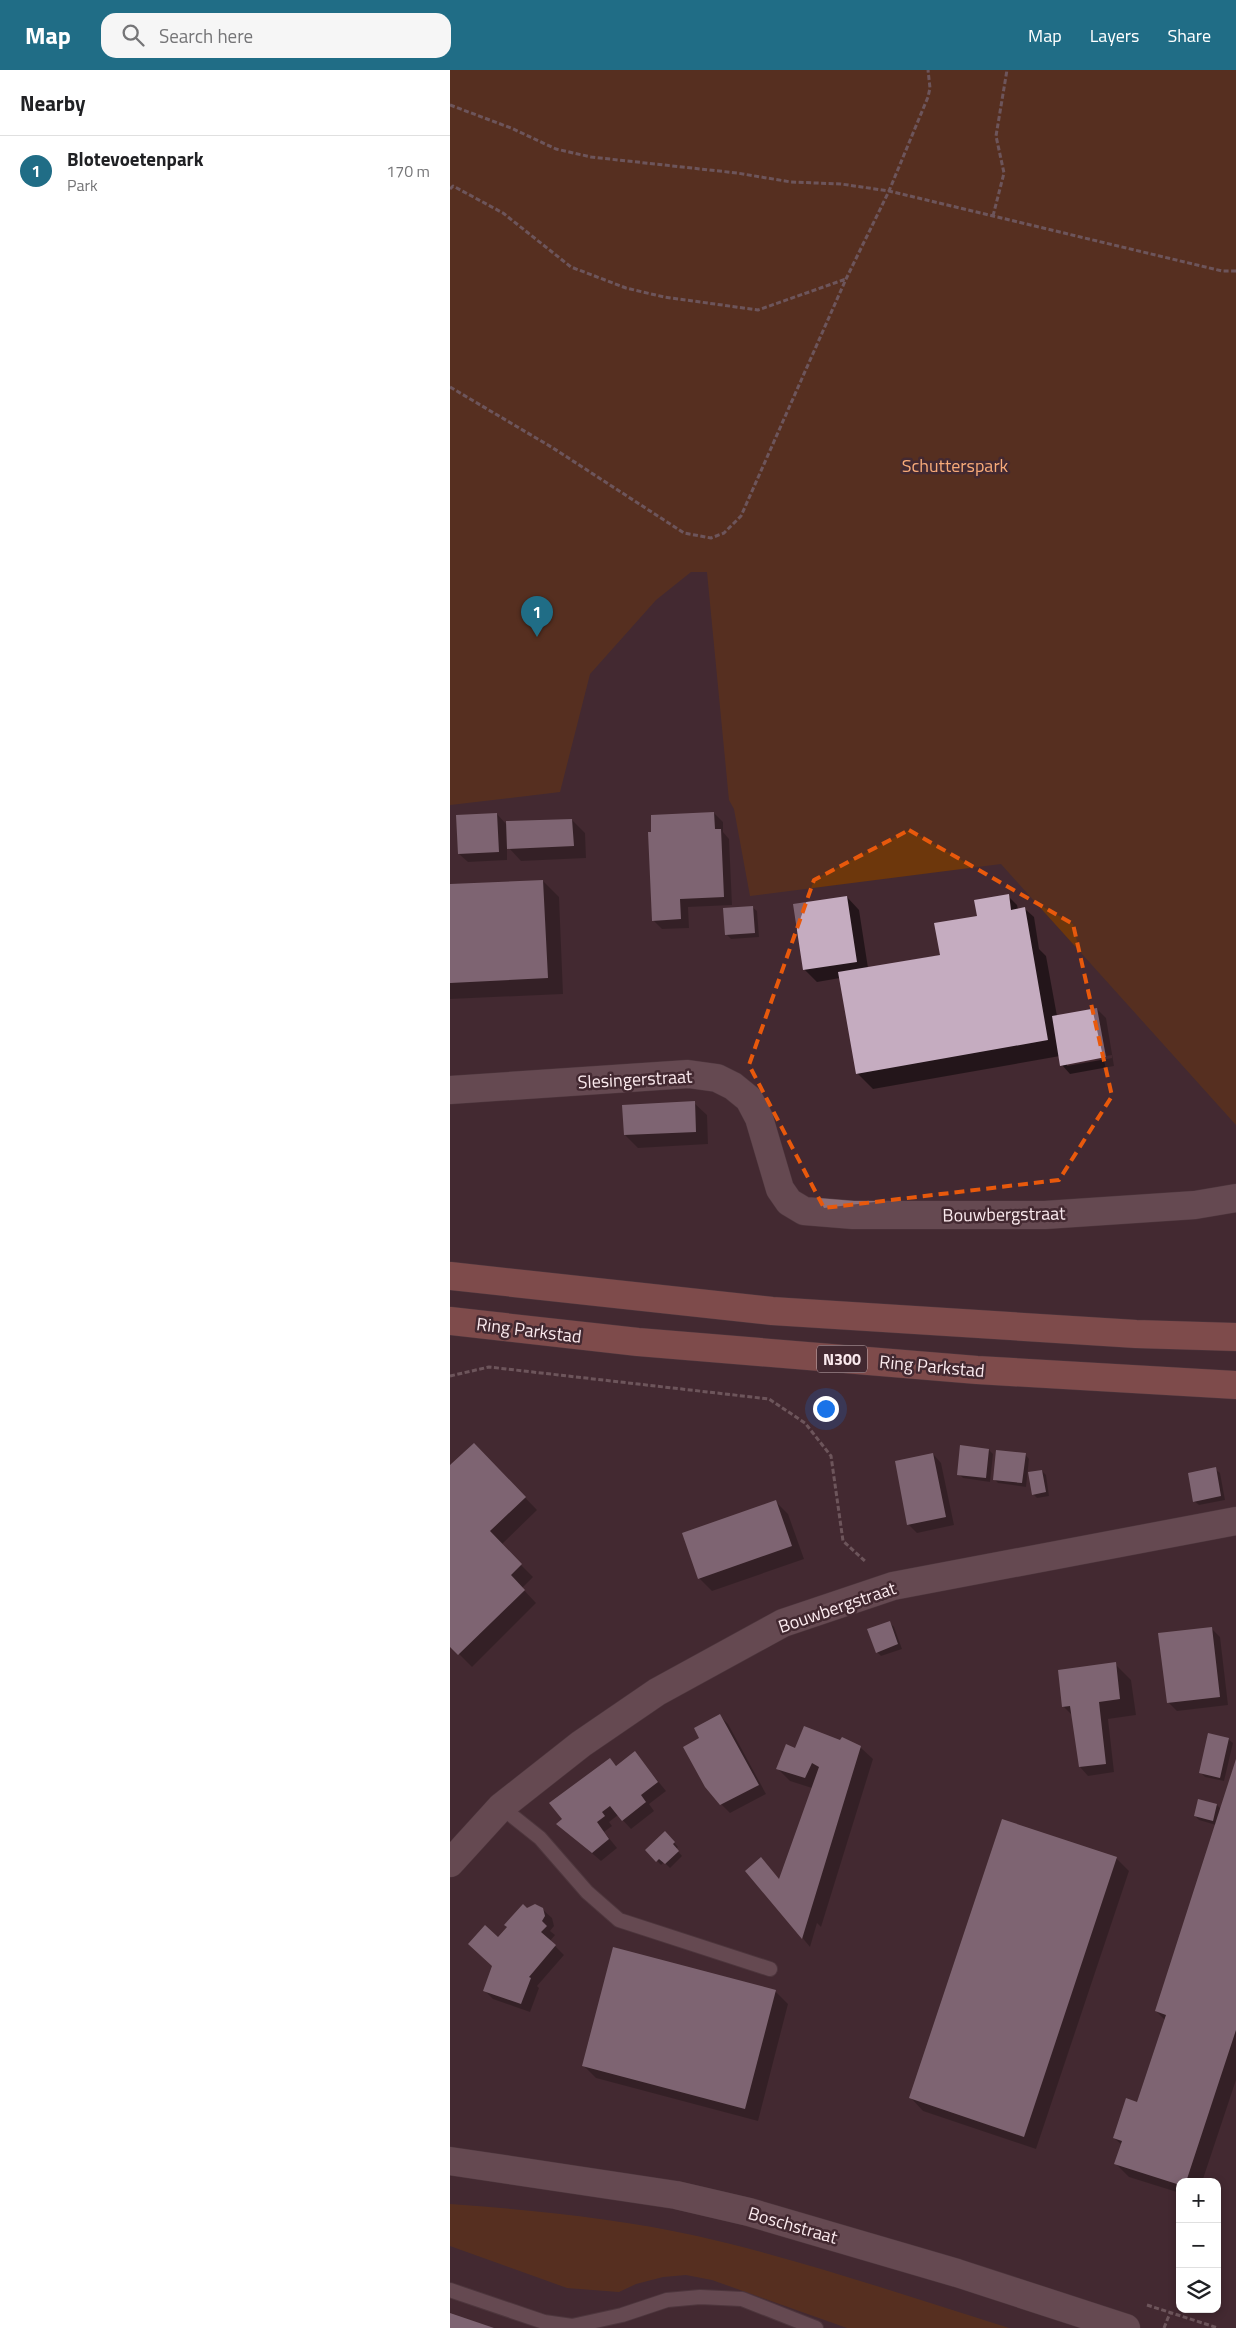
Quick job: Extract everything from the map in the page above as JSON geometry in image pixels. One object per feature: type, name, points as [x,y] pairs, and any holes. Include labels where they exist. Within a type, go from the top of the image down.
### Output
[{"type":"highway","points":[[450,1276],[772,1311],[1136,1334],[1236,1337]]},
{"type":"highway","name":"Ring Parkstad","points":[[450,1321],[638,1342],[968,1370],[1236,1385]]},
{"type":"street","name":"Slesingerstraat","points":[[450,1090],[688,1074],[717,1078],[733,1086],[749,1099],[760,1118],[780,1189]]},
{"type":"street","name":"Bouwbergstraat","points":[[780,1189],[789,1202],[804,1211],[853,1215],[1045,1215],[1195,1205],[1236,1198]]},
{"type":"street","name":"Bouwbergstraat","points":[[450,1863],[501,1807],[582,1744],[657,1692],[783,1623],[893,1586],[1236,1521]]},
{"type":"street","name":"Boschstraat","points":[[450,2161],[676,2195],[749,2212],[958,2273],[1126,2328]]},
{"type":"lane","points":[[501,1807],[540,1838],[587,1892],[619,1920],[770,1969]]},
{"type":"lane","points":[[450,2290],[544,2322],[572,2326],[597,2324],[667,2300],[700,2297],[742,2299],[816,2328]]},
{"type":"path","points":[[450,387],[538,439],[684,534],[711,538],[724,533],[740,516],[846,279],[889,191],[928,97],[930,88],[928,70]]},
{"type":"path","points":[[993,216],[1004,172],[996,136],[1007,70]]},
{"type":"path","points":[[450,105],[511,128],[556,149],[591,158],[737,173],[791,182],[841,184],[889,191],[1222,271],[1236,271]]},
{"type":"path","points":[[450,189],[453,186],[503,213],[571,267],[626,288],[664,297],[758,310],[846,279]]},
{"type":"path","points":[[450,1376],[489,1367],[769,1399],[805,1423],[831,1456],[843,1541],[893,1586]]},
{"type":"path","points":[[1164,2328],[1170,2313]]},
{"type":"highlighted area","points":[[909,830],[1073,924],[1112,1096],[1059,1180],[824,1208],[749,1065],[814,880]]},
{"type":"green space","name":"Schutterspark","points":[[450,70],[1236,70],[1236,1125],[1001,864],[750,896],[734,809],[729,800],[707,572],[691,572],[656,600],[590,674],[560,792],[450,805]]},
{"type":"green space","points":[[450,2204],[512,2209],[636,2224],[697,2236],[815,2267],[1009,2328],[847,2328],[712,2280],[686,2275],[663,2277],[636,2284],[619,2292],[567,2288],[450,2246]]},
{"type":"building","points":[[714,812],[715,829],[721,829],[724,897],[680,899],[681,919],[652,921],[648,832],[651,832],[651,815]]},
{"type":"building","points":[[497,813],[499,852],[458,854],[456,815]]},
{"type":"building","points":[[572,819],[574,846],[507,849],[506,821]]},
{"type":"building","points":[[543,880],[548,978],[450,983],[450,884]]},
{"type":"building","points":[[1009,894],[1011,910],[1025,907],[1048,1040],[856,1074],[838,972],[940,955],[934,923],[977,916],[974,900]]},
{"type":"building","points":[[847,896],[857,962],[803,970],[793,904]]},
{"type":"building","points":[[753,906],[755,933],[725,935],[723,908]]},
{"type":"building","points":[[1097,1008],[1106,1057],[1060,1066],[1052,1016]]},
{"type":"building","points":[[695,1101],[696,1132],[624,1135],[622,1105]]},
{"type":"building","points":[[474,1443],[526,1497],[490,1531],[522,1564],[511,1575],[525,1590],[458,1655],[450,1647],[450,1465]]},
{"type":"building","points":[[960,1445],[989,1449],[986,1478],[957,1475]]},
{"type":"building","points":[[996,1450],[1026,1453],[1022,1483],[993,1480]]},
{"type":"building","points":[[933,1453],[946,1517],[907,1525],[895,1461]]},
{"type":"building","points":[[1216,1467],[1221,1496],[1193,1502],[1188,1473]]},
{"type":"building","points":[[1042,1470],[1046,1492],[1032,1495],[1028,1472]]},
{"type":"building","points":[[776,1500],[792,1546],[698,1579],[682,1533]]},
{"type":"building","points":[[890,1621],[898,1644],[876,1653],[867,1629]]},
{"type":"building","points":[[1212,1627],[1220,1697],[1167,1703],[1158,1633]]},
{"type":"building","points":[[1116,1662],[1120,1699],[1099,1702],[1106,1764],[1079,1767],[1070,1706],[1062,1707],[1058,1670]]},
{"type":"building","points":[[720,1714],[759,1785],[720,1805],[705,1787],[683,1747],[699,1738],[694,1728]]},
{"type":"building","points":[[804,1726],[840,1740],[842,1737],[861,1746],[802,1939],[745,1871],[761,1857],[779,1879],[819,1767],[812,1763],[805,1778],[776,1769],[786,1744],[795,1748]]},
{"type":"building","points":[[1208,1733],[1229,1738],[1220,1778],[1199,1773]]},
{"type":"building","points":[[635,1751],[658,1782],[641,1795],[646,1802],[622,1821],[610,1806],[602,1812],[605,1816],[597,1822],[609,1839],[592,1853],[556,1824],[562,1819],[549,1803],[610,1758],[616,1766]]},
{"type":"building","points":[[1236,1759],[1236,2030],[1187,2178],[1176,2178],[1176,2184],[1114,2164],[1122,2141],[1113,2138],[1126,2098],[1137,2102],[1166,2015],[1155,2011]]},
{"type":"building","points":[[1198,1799],[1217,1804],[1213,1821],[1194,1816]]},
{"type":"building","points":[[1002,1819],[1117,1857],[1024,2137],[909,2098]]},
{"type":"building","points":[[665,1831],[675,1842],[673,1844],[679,1851],[665,1864],[659,1859],[656,1862],[645,1850]]},
{"type":"building","points":[[523,1904],[527,1908],[535,1904],[543,1908],[545,1916],[542,1921],[547,1926],[541,1932],[556,1945],[529,1977],[531,1978],[521,2004],[483,1991],[492,1966],[468,1944],[485,1925],[498,1937],[507,1927],[504,1925]]},
{"type":"building","points":[[613,1947],[776,1990],[745,2109],[582,2066]]},
{"type":"building","points":[[450,2313],[494,2328],[450,2328]]},
{"type":"place","name":"Blotevoetenpark","points":[[537,637]]}]
